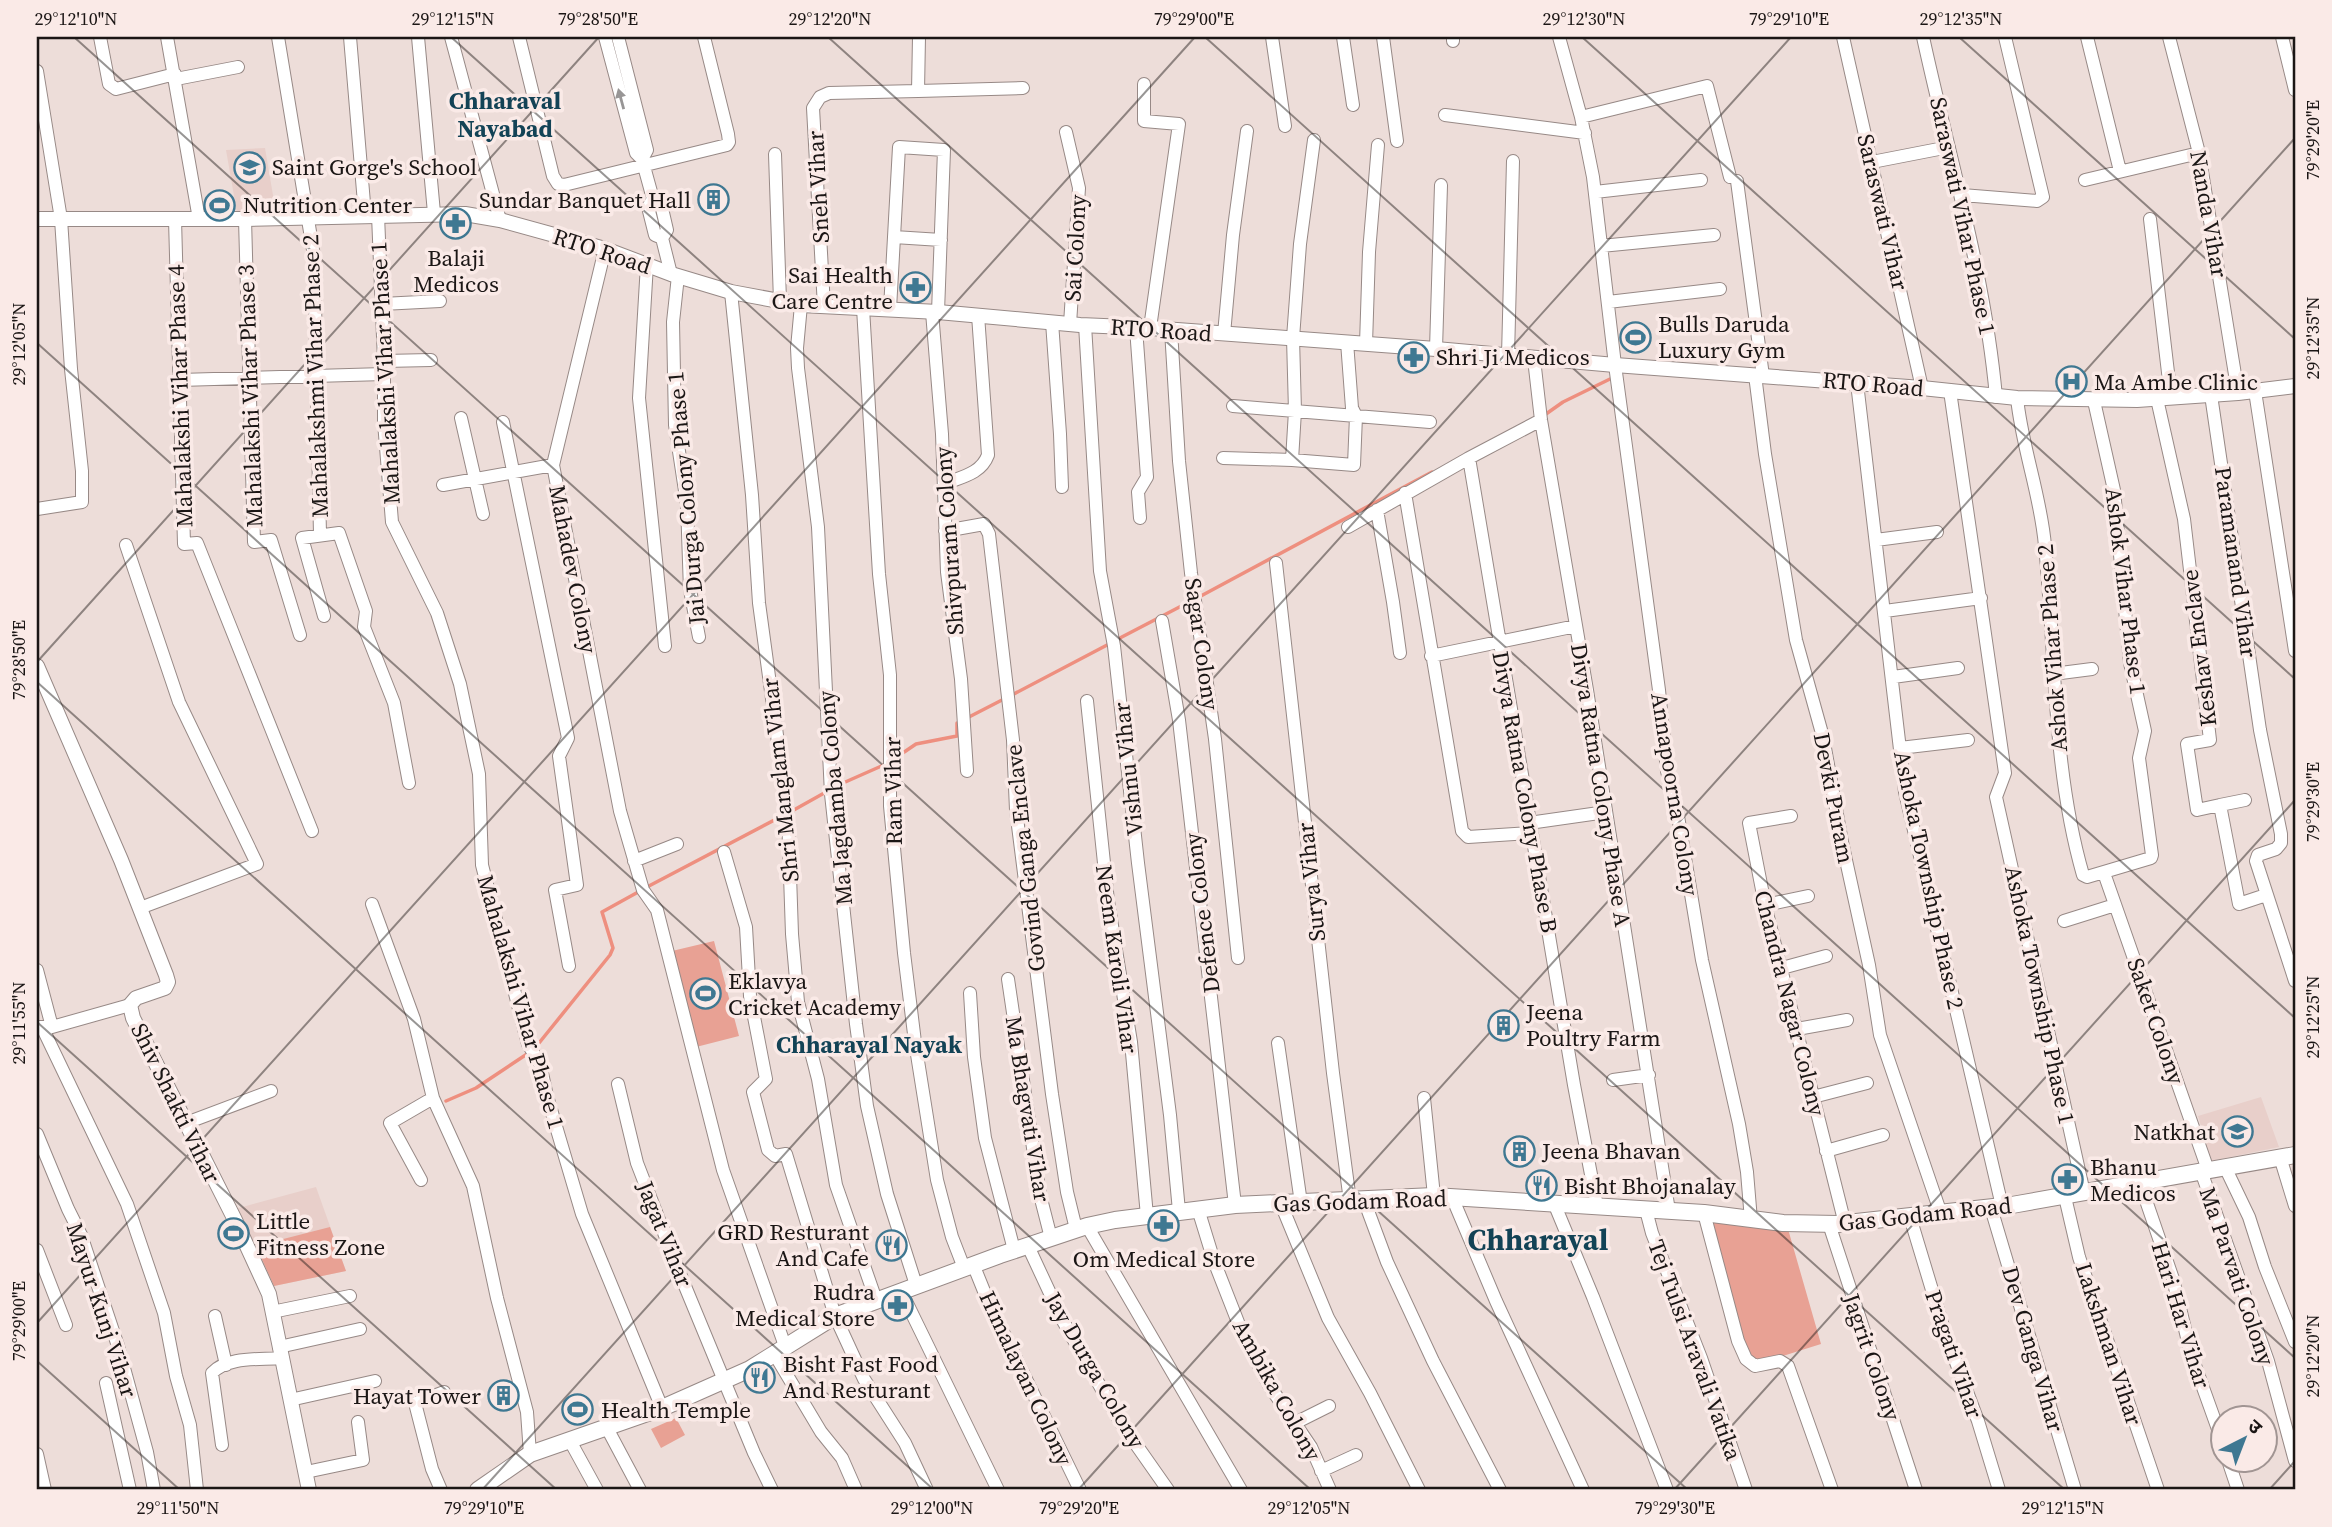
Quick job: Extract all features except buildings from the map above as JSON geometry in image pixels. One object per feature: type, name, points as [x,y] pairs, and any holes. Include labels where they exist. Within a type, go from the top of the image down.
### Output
[{"type":"main road","name":"Gas Godam Road","points":[[479,1490],[530,1454],[662,1408],[780,1351],[835,1316],[968,1266],[1081,1228],[1179,1211],[1236,1205],[1434,1196],[1704,1213],[1783,1223],[1837,1224],[2064,1197],[2288,1156]]},
{"type":"street","points":[[100,37],[109,84],[116,89],[176,76],[238,67]]},
{"type":"street","points":[[167,37],[176,76],[199,219]]},
{"type":"street","name":"Mahalakshmi Vihar Phase 2","points":[[278,37],[314,256],[320,534]]},
{"type":"street","name":"Mahalakshi Vihar Phase 1","points":[[350,37],[382,304],[383,422],[392,522],[437,613],[460,684],[479,774],[482,865],[528,1044],[540,1064],[582,1214],[662,1408]]},
{"type":"street","points":[[418,37],[434,213]]},
{"type":"street","points":[[451,37],[500,220]]},
{"type":"street","points":[[519,37],[553,176],[558,184],[564,185],[643,162],[727,145],[729,142],[704,37]]},
{"type":"street","points":[[605,37],[636,153],[643,162],[653,198],[661,204],[658,220],[667,230],[662,238],[675,275]]},
{"type":"street","points":[[618,37],[646,150],[643,162]]},
{"type":"street","points":[[919,37],[918,92],[1023,88]]},
{"type":"street","points":[[1272,37],[1284,126]]},
{"type":"street","points":[[1343,37],[1353,105]]},
{"type":"street","points":[[1383,37],[1397,141]]},
{"type":"street","name":"Annapoorna Colony","points":[[1559,37],[1585,133],[1595,192],[1667,771],[1678,816],[1702,960],[1739,1124],[1747,1171],[1751,1220]]},
{"type":"street","name":"Saraswati Vihar","points":[[1843,37],[1922,388]]},
{"type":"street","name":"Saraswati Vihar Phase 1","points":[[1923,37],[1962,195],[1991,346],[1996,397]]},
{"type":"street","points":[[1962,195],[2037,201],[2043,197],[2005,37]]},
{"type":"street","points":[[2087,37],[2120,171]]},
{"type":"street","name":"Nanda Vihar","points":[[2169,37],[2199,153],[2238,393]]},
{"type":"street","points":[[2282,37],[2295,90]]},
{"type":"street","points":[[37,71],[61,219],[71,369],[82,471],[82,502],[37,509]]},
{"type":"street","points":[[1140,518],[1138,492],[1147,477],[1143,328],[1179,124],[1144,121],[1144,84]]},
{"type":"street","points":[[1581,117],[1707,86],[1733,179],[1759,376]]},
{"type":"street","name":"Sneh Vihar","points":[[824,307],[813,108],[820,97],[829,93],[918,92]]},
{"type":"street","points":[[1445,115],[1585,133]]},
{"type":"street","points":[[1224,334],[1233,235],[1247,131]]},
{"type":"street","name":"Sai Colony","points":[[1066,132],[1079,188],[1078,325]]},
{"type":"street","points":[[1292,460],[1295,411],[1293,338],[1300,244],[1314,140]]},
{"type":"street","points":[[1366,344],[1369,252],[1378,145]]},
{"type":"street","name":"Shivpuram Colony","points":[[894,237],[900,147],[944,150],[935,312],[947,572],[961,679],[967,771]]},
{"type":"street","points":[[1872,162],[1949,147]]},
{"type":"street","points":[[2085,180],[2199,153]]},
{"type":"street","points":[[775,154],[780,301]]},
{"type":"street","points":[[1508,356],[1513,161]]},
{"type":"street","points":[[1595,192],[1701,180]]},
{"type":"street","points":[[1436,349],[1441,185]]},
{"type":"street","name":"RTO Road","points":[[37,219],[244,219],[464,214],[500,220],[605,249],[675,275],[732,292],[801,305],[1347,342],[1922,388],[1996,397],[2094,401],[2238,393],[2295,386]]},
{"type":"street","name":"Mahalakshi Vihar Phase 4","points":[[175,219],[184,544],[197,543],[312,831]]},
{"type":"street","name":"Mahalakshi Vihar Phase 3","points":[[244,219],[254,542],[271,540],[300,635]]},
{"type":"street","points":[[2150,219],[2164,398]]},
{"type":"street","points":[[1601,246],[1714,235]]},
{"type":"street","points":[[890,309],[894,237],[941,240]]},
{"type":"street","name":"Mahadev Colony","points":[[605,249],[553,465],[620,811],[643,890],[657,910],[723,1170],[780,1351],[821,1432],[842,1458],[856,1490]]},
{"type":"street","points":[[647,264],[639,398],[665,646]]},
{"type":"street","name":"Jai Durga Colony Phase 1","points":[[675,275],[675,425],[687,504],[690,590],[699,637]]},
{"type":"street","points":[[1608,302],[1720,289]]},
{"type":"street","name":"Shri Manglam Vihar","points":[[732,292],[753,509],[759,603],[788,816],[792,934],[799,1002],[818,1079],[836,1185],[876,1300]]},
{"type":"street","points":[[382,304],[440,301]]},
{"type":"street","name":"Ma Jagdamba Colony","points":[[801,305],[798,368],[818,527],[831,793],[867,1106],[908,1288],[998,1490]]},
{"type":"street","name":"Ram Vihar","points":[[863,308],[879,574],[890,675],[890,806],[904,953],[937,1180],[952,1237],[968,1266]]},
{"type":"street","points":[[944,484],[977,471],[988,455],[978,315]]},
{"type":"street","points":[[1052,322],[1062,487]]},
{"type":"street","name":"Vishnu Vihar","points":[[1078,325],[1100,571],[1114,646],[1138,863],[1171,1115],[1179,1211]]},
{"type":"street","name":"Sagar Colony","points":[[1171,330],[1179,461],[1191,573],[1215,739],[1238,958]]},
{"type":"street","points":[[1223,458],[1354,465],[1356,416],[1352,408],[1347,342]]},
{"type":"street","name":"Divya Ratna Colony Phase A","points":[[1534,359],[1541,419],[1669,1211]]},
{"type":"street","points":[[180,380],[316,375],[431,360]]},
{"type":"street","name":"Devki Puram","points":[[1759,376],[1765,454],[1796,640],[1823,737],[1842,842],[1869,965],[1880,1035],[1941,1213]]},
{"type":"street","name":"Ashoka Township Phase 2","points":[[1857,383],[1905,792],[1996,1207]]},
{"type":"street","points":[[1885,611],[1981,598],[1950,391]]},
{"type":"street","points":[[2255,391],[2295,650]]},
{"type":"street","name":"Paramanand Vihar","points":[[2211,395],[2260,730],[2281,843],[2276,849],[2258,855],[2256,861],[2266,895]]},
{"type":"street","name":"Ashok Vihar Phase 2","points":[[2017,398],[2019,421],[2045,543],[2058,746],[2078,856],[2084,877],[2104,873]]},
{"type":"street","name":"Keshav Enclave","points":[[2164,398],[2183,519],[2210,740],[2187,744],[2197,810],[2220,805]]},
{"type":"street","name":"Ashok Vihar Phase 1","points":[[2094,401],[2114,490],[2130,663],[2145,731],[2139,758],[2152,855],[2151,858],[2104,873]]},
{"type":"street","points":[[1233,406],[1430,422]]},
{"type":"street","points":[[461,418],[483,514]]},
{"type":"street","points":[[1348,527],[1541,419]]},
{"type":"street","points":[[503,422],[568,738],[559,756],[577,885],[555,890],[569,966]]},
{"type":"street","name":"Divya Ratna Colony Phase B","points":[[1469,458],[1498,642],[1597,1206]]},
{"type":"street","points":[[443,485],[553,465]]},
{"type":"street","points":[[1405,493],[1464,835],[1478,837],[1606,812]]},
{"type":"street","points":[[1377,510],[1399,653]]},
{"type":"street","name":"Govind Ganga Enclave","points":[[945,531],[984,524],[989,534],[1013,740],[1016,810],[1030,932],[1067,1192],[1081,1228]]},
{"type":"street","points":[[1876,540],[1937,532]]},
{"type":"street","points":[[324,616],[302,538],[339,533],[366,611],[364,627],[394,703],[409,783]]},
{"type":"street","points":[[125,545],[179,702],[257,864],[140,908]]},
{"type":"street","name":"Surya Vihar","points":[[1276,563],[1329,1047],[1357,1201],[1427,1349],[1500,1490]]},
{"type":"street","name":"Ashoka Township Phase 1","points":[[1981,598],[2005,773],[1996,797],[2084,1193]]},
{"type":"street","name":"Defence Colony","points":[[1163,621],[1179,720],[1236,1205]]},
{"type":"street","points":[[1431,656],[1576,626]]},
{"type":"street","name":"Shiv Shakti Vihar","points":[[37,666],[116,848],[168,982],[166,988],[136,999],[130,1005],[133,1018],[263,1278],[309,1490]]},
{"type":"street","points":[[1893,677],[1958,668]]},
{"type":"street","points":[[2053,674],[2092,669]]},
{"type":"street","name":"Neem Karoli Vihar","points":[[1087,701],[1108,901],[1130,1042],[1147,1216]]},
{"type":"street","points":[[1900,748],[1968,740]]},
{"type":"street","points":[[2245,800],[2220,805],[2238,902],[2240,904],[2266,895],[2295,981]]},
{"type":"street","name":"Chandra Nagar Colony","points":[[1791,816],[1749,823],[1765,905],[1826,1151],[1837,1224]]},
{"type":"street","points":[[634,861],[677,844]]},
{"type":"street","points":[[724,852],[746,927],[750,996],[766,1079],[753,1092],[768,1150],[775,1156],[786,1154],[835,1316],[864,1379],[905,1443],[927,1490]]},
{"type":"street","name":"Saket Colony","points":[[2104,873],[2211,1169]]},
{"type":"street","points":[[1765,905],[1808,896]]},
{"type":"street","points":[[372,904],[414,1019],[433,1098],[473,1186],[497,1298],[527,1412],[530,1454]]},
{"type":"street","points":[[2064,921],[2115,905]]},
{"type":"street","points":[[1782,968],[1826,956]]},
{"type":"street","points":[[37,970],[44,1027],[76,1102],[127,1204],[164,1313],[176,1376],[190,1425],[197,1490]]},
{"type":"street","name":"Ma Bhagvati Vihar","points":[[1008,979],[1040,1195],[1051,1238]]},
{"type":"street","name":"Jay Durga Colony","points":[[970,993],[974,1057],[985,1138],[1021,1248],[1121,1423],[1168,1490]]},
{"type":"street","points":[[44,1027],[130,1005]]},
{"type":"street","points":[[1797,1029],[1847,1020]]},
{"type":"street","points":[[1278,1043],[1301,1203]]},
{"type":"street","points":[[1613,1080],[1649,1075]]},
{"type":"street","points":[[1813,1097],[1867,1083]]},
{"type":"street","name":"Jagat Vihar","points":[[618,1084],[637,1163],[680,1274],[772,1490]]},
{"type":"street","points":[[186,1123],[271,1091]]},
{"type":"street","points":[[421,1180],[390,1122],[433,1098]]},
{"type":"street","points":[[1424,1098],[1434,1196]]},
{"type":"street","name":"Mayur Kunj Vihar","points":[[37,1134],[81,1235],[118,1346],[147,1451],[154,1490]]},
{"type":"street","points":[[1826,1151],[1882,1135]]},
{"type":"street","points":[[2288,1156],[2295,1206]]},
{"type":"street","points":[[2211,1169],[2249,1217],[2265,1267],[2295,1342]]},
{"type":"street","name":"Ma Parvati Colony","points":[[2211,1169],[2295,1461]]},
{"type":"street","name":"Hari Har Vihar","points":[[2140,1183],[2210,1406]]},
{"type":"street","points":[[1452,1197],[1496,1301],[1583,1490]]},
{"type":"street","name":"Lakshman Vihar","points":[[2064,1197],[2079,1257],[2158,1490]]},
{"type":"street","points":[[1554,1203],[1667,1490]]},
{"type":"street","points":[[1281,1204],[1328,1318],[1419,1490]]},
{"type":"street","name":"Dev Ganga Vihar","points":[[1996,1207],[2075,1490]]},
{"type":"street","name":"Ambika Colony","points":[[1198,1209],[1214,1261],[1243,1335],[1269,1385],[1311,1447],[1330,1490]]},
{"type":"street","name":"Tej Tulsi Aravali Vatika","points":[[1646,1210],[1746,1490]]},
{"type":"street","points":[[1704,1213],[1738,1341],[1746,1359],[1755,1366],[1780,1361],[1788,1366],[1832,1490]]},
{"type":"street","name":"Pragati Vihar","points":[[1910,1217],[1945,1333],[1978,1421],[1999,1490]]},
{"type":"street","name":"Jagrit Colony","points":[[1837,1224],[1916,1490]]},
{"type":"street","points":[[1081,1228],[1241,1490]]},
{"type":"street","points":[[37,1250],[65,1325]]},
{"type":"street","name":"Himalayan Colony","points":[[968,1266],[988,1301],[1080,1490]]},
{"type":"street","points":[[272,1312],[351,1296]]},
{"type":"street","points":[[215,1315],[226,1364]]},
{"type":"street","points":[[222,1445],[212,1373],[217,1367],[360,1329]]},
{"type":"street","points":[[290,1400],[374,1381]]},
{"type":"street","points":[[106,1383],[130,1490]]},
{"type":"street","points":[[441,1490],[432,1469],[415,1403],[444,1392]]},
{"type":"street","points":[[1293,1424],[1329,1406]]},
{"type":"street","points":[[306,1472],[363,1460],[358,1422]]},
{"type":"street","points":[[607,1428],[640,1490]]},
{"type":"street","points":[[569,1439],[597,1490]]},
{"type":"street","points":[[37,1454],[45,1490]]},
{"type":"street","points":[[1321,1471],[1356,1455]]},
{"type":"shaded area","name":"Saint Gorge's School","points":[[265,148],[276,213],[237,213],[226,150]]},
{"type":"shaded area","name":"Eklavya Cricket Academy","points":[[714,941],[739,1036],[696,1047],[672,951]]},
{"type":"shaded area","name":"Natkhat","points":[[2261,1097],[2279,1147],[2211,1161],[2198,1116]]},
{"type":"shaded area","points":[[316,1187],[346,1271],[274,1286],[235,1209]]},
{"type":"shaded area","points":[[1709,1220],[1788,1229],[1821,1344],[1752,1362],[1735,1319]]},
{"type":"shaded area","points":[[330,1227],[346,1271],[274,1286],[256,1246]]},
{"type":"shaded area","points":[[676,1418],[685,1435],[661,1448],[651,1429]]},
{"type":"waterway","points":[[1546,414],[1563,402],[1610,379]]},
{"type":"waterway","points":[[1199,597],[1432,472]]},
{"type":"waterway","points":[[1118,639],[1191,601]]},
{"type":"waterway","points":[[1012,695],[1109,644]]},
{"type":"waterway","points":[[967,718],[1002,700]]},
{"type":"waterway","points":[[894,759],[916,744],[957,736],[957,723]]},
{"type":"waterway","points":[[834,787],[886,764]]},
{"type":"waterway","points":[[792,811],[826,792]]},
{"type":"waterway","points":[[647,887],[784,815]]},
{"type":"waterway","points":[[535,1048],[610,955],[613,948],[602,912],[640,891]]},
{"type":"waterway","points":[[446,1101],[476,1088],[527,1054]]},
{"type":"place","name":"Saint Gorge's School","points":[[249,167]]},
{"type":"place","name":"Sundar Banquet Hall","points":[[714,200]]},
{"type":"place","name":"Nutrition Center","points":[[220,205]]},
{"type":"place","name":"Balaji Medicos","points":[[456,224]]},
{"type":"place","name":"Sai Health Care Centre","points":[[916,288]]},
{"type":"place","name":"Bulls Daruda Luxury Gym","points":[[1635,337]]},
{"type":"place","name":"Shri Ji Medicos","points":[[1413,357]]},
{"type":"place","name":"Ma Ambe Clinic","points":[[2071,382]]},
{"type":"place","name":"Eklavya Cricket Academy","points":[[705,994]]},
{"type":"place","name":"Jeena Poultry Farm","points":[[1503,1025]]},
{"type":"place","name":"Natkhat","points":[[2238,1132]]},
{"type":"place","name":"Jeena Bhavan","points":[[1519,1151]]},
{"type":"place","name":"Bhanu Medicos","points":[[2067,1180]]},
{"type":"place","name":"Bisht Bhojanalay","points":[[1541,1186]]},
{"type":"place","name":"Om Medical Store","points":[[1164,1225]]},
{"type":"place","name":"Little Fitness Zone","points":[[233,1234]]},
{"type":"place","name":"GRD Resturant And Cafe","points":[[892,1245]]},
{"type":"place","name":"Rudra Medical Store","points":[[898,1305]]},
{"type":"place","name":"Bisht Fast Food And Resturant","points":[[760,1377]]},
{"type":"place","name":"Hayat Tower","points":[[504,1396]]},
{"type":"place","name":"Health Temple","points":[[578,1410]]},
{"type":"district","name":"Chharaval Nayabad","points":[[505,114]]},
{"type":"district","name":"Chharayal Nayak","points":[[869,1044]]},
{"type":"district","name":"Chharayal","points":[[1538,1239]]}]
